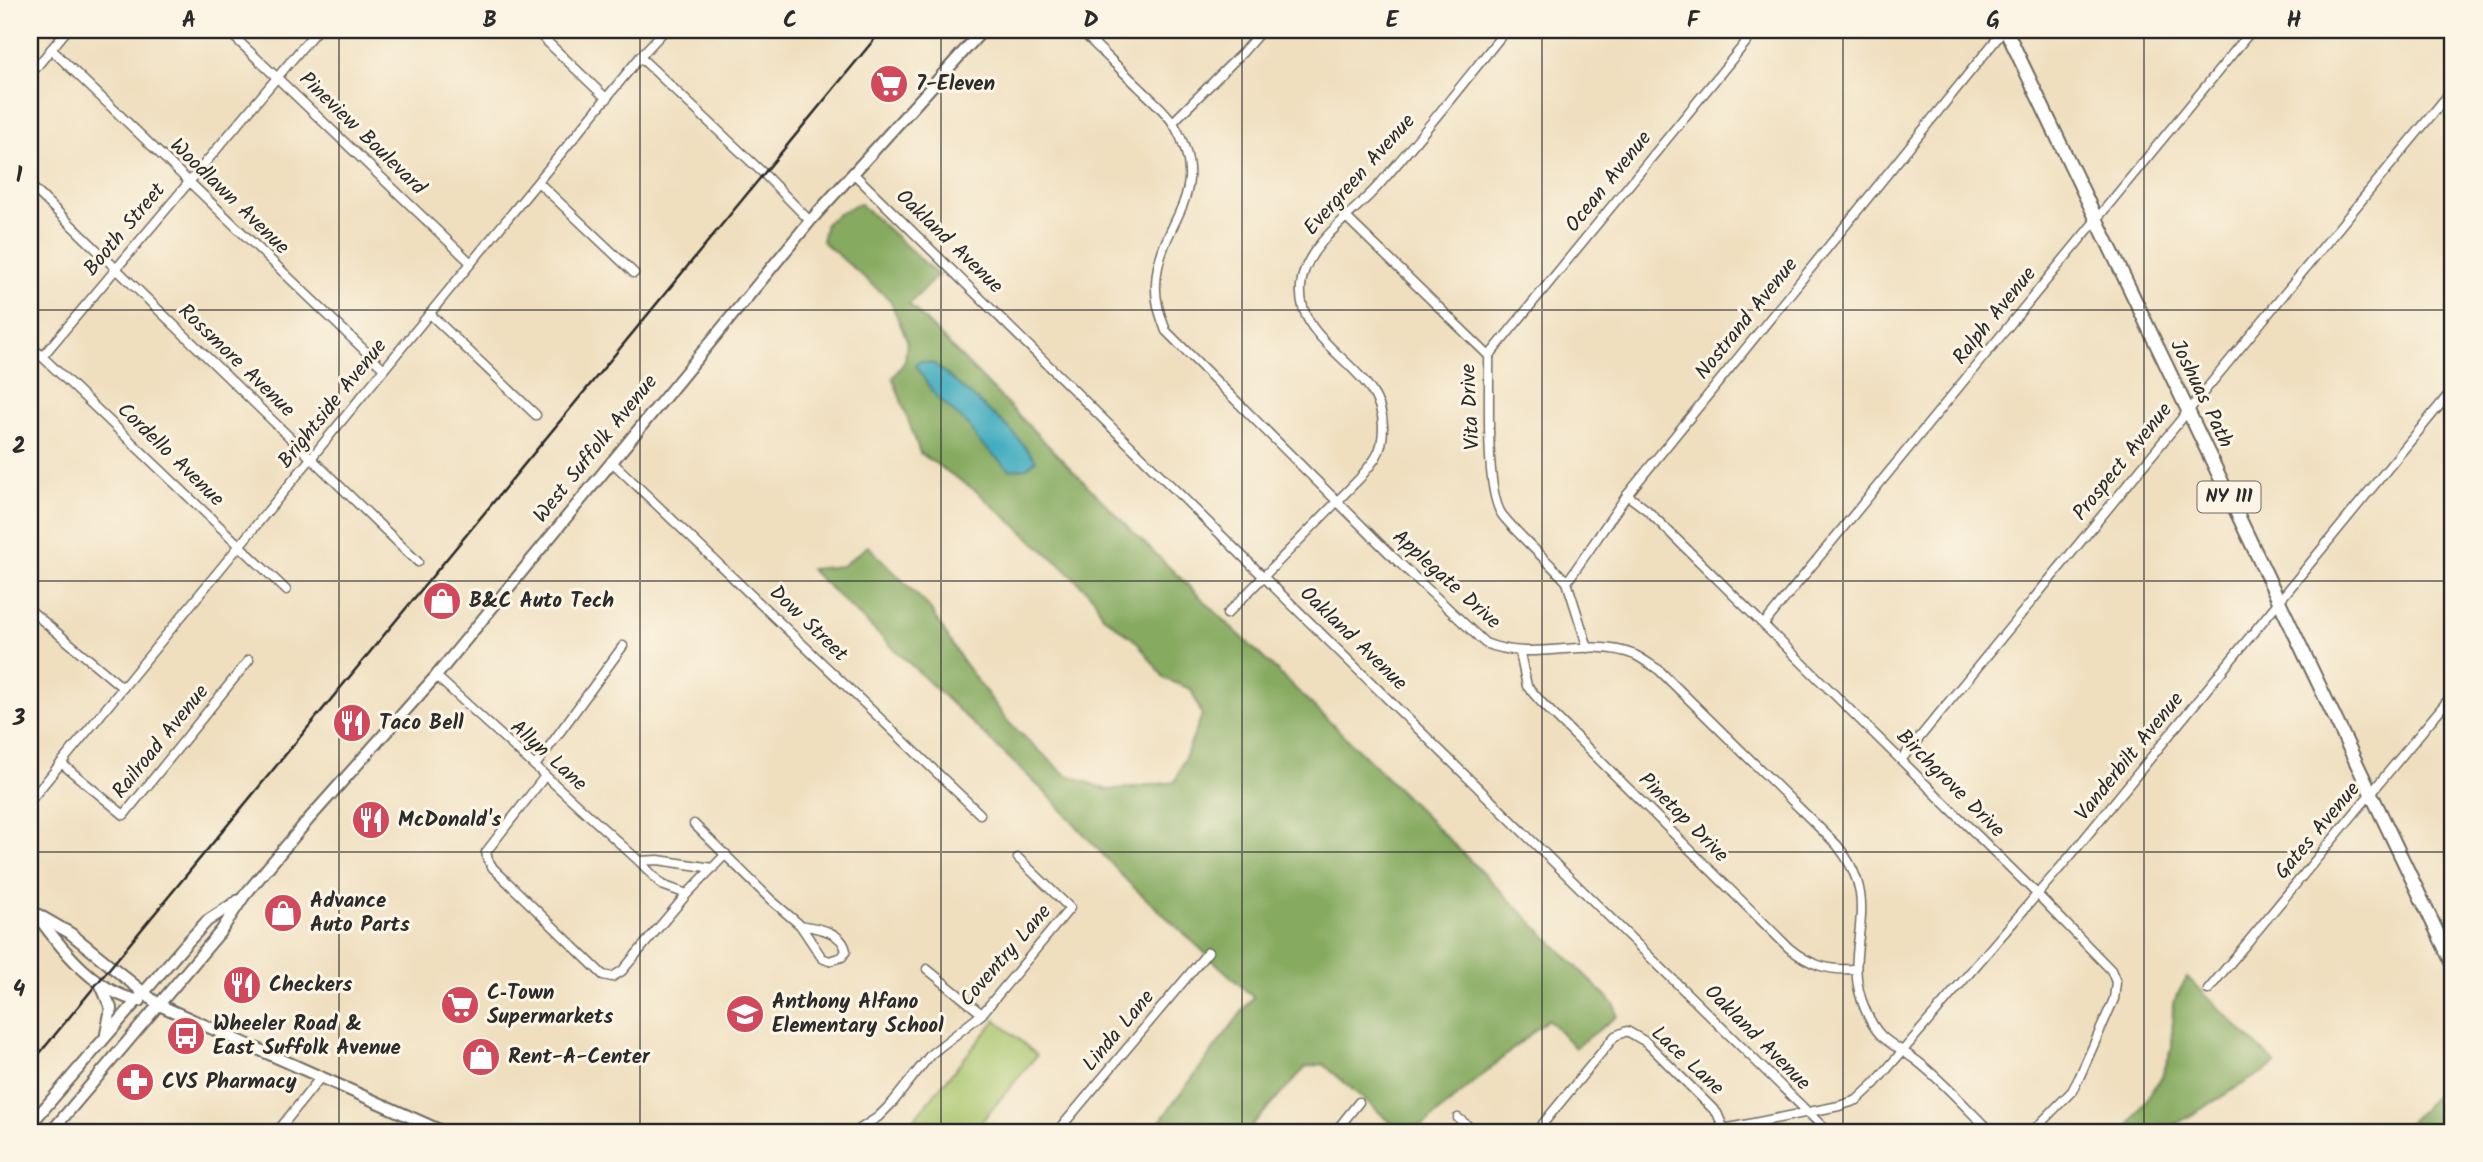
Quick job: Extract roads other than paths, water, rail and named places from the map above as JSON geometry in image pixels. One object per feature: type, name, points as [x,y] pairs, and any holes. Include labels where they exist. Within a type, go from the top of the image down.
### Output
[{"type":"main road","name":"West Suffolk Avenue","points":[[51,1132],[221,931],[244,896],[308,820],[436,676],[810,221],[984,30]]},
{"type":"main road","name":"Joshuas Path","points":[[2005,30],[2453,965]]},
{"type":"main road","name":"West Suffolk Avenue","points":[[30,1125],[207,921],[244,896]]},
{"type":"main road","points":[[34,912],[70,933],[111,967],[140,996],[444,1132]]},
{"type":"main road","points":[[34,912],[58,945],[98,981],[124,998],[140,996]]},
{"type":"main road","points":[[98,981],[111,1008],[104,1039]]},
{"type":"street","points":[[30,75],[67,30]]},
{"type":"street","name":"Pineview Boulevard","points":[[228,30],[471,263]]},
{"type":"street","name":"Booth Street","points":[[42,357],[317,30]]},
{"type":"street","points":[[535,30],[607,99]]},
{"type":"street","name":"Brightside Avenue","points":[[30,801],[640,57],[665,30]]},
{"type":"street","name":"Applegate Drive","points":[[1080,30],[1173,122],[1185,146],[1189,169],[1187,195],[1164,247],[1156,282],[1157,310],[1166,331],[1465,627],[1485,643],[1501,650],[1520,653],[1588,648],[1636,655],[1658,670],[1837,845],[1853,869],[1861,896],[1863,915],[1855,969],[1859,995],[1866,1012],[1888,1044],[1916,1060],[1991,1132]]},
{"type":"street","points":[[1173,122],[1262,30]]},
{"type":"street","name":"Evergreen Avenue","points":[[1227,614],[1339,501],[1377,456],[1383,437],[1383,417],[1378,398],[1367,382],[1321,338],[1308,320],[1302,301],[1302,280],[1308,261],[1321,243],[1378,185],[1506,30]]},
{"type":"street","name":"Ocean Avenue","points":[[1489,356],[1756,30]]},
{"type":"street","name":"Nostrand Avenue","points":[[1567,582],[1627,495],[2005,30]]},
{"type":"street","name":"Ralph Avenue","points":[[1764,624],[2252,30]]},
{"type":"street","name":"Woodlawn Avenue","points":[[51,49],[384,369]]},
{"type":"street","points":[[640,57],[810,221]]},
{"type":"street","name":"Prospect Avenue","points":[[1901,760],[2453,89]]},
{"type":"street","name":"Oakland Avenue","points":[[853,173],[1828,1132]]},
{"type":"street","points":[[538,182],[634,273]]},
{"type":"street","name":"Rossmore Avenue","points":[[30,185],[418,562]]},
{"type":"street","name":"Vita Drive","points":[[1347,218],[1489,356],[1494,500],[1502,515],[1567,582]]},
{"type":"street","points":[[430,314],[536,415]]},
{"type":"street","name":"Cordello Avenue","points":[[30,345],[286,590]]},
{"type":"street","name":"Vanderbilt Avenue","points":[[1808,1113],[1857,1100],[1902,1052],[2038,895],[2453,389]]},
{"type":"street","name":"Dow Street","points":[[611,461],[980,814]]},
{"type":"street","name":"Birchgrove Drive","points":[[1627,495],[1647,510],[1764,624],[2111,970],[2116,982],[2114,999],[2072,1091],[2032,1132]]},
{"type":"street","points":[[1567,582],[1588,648]]},
{"type":"street","points":[[30,610],[122,688]]},
{"type":"street","points":[[535,766],[623,646]]},
{"type":"street","name":"Pinetop Drive","points":[[1520,653],[1527,687],[1789,948],[1805,961],[1821,968],[1855,969]]},
{"type":"street","name":"Railroad Avenue","points":[[61,763],[124,815],[249,660]]},
{"type":"street","name":"Allyn Lane","points":[[436,676],[662,885],[687,894]]},
{"type":"street","name":"Gates Avenue","points":[[2208,990],[2453,694]]},
{"type":"street","points":[[545,776],[486,852],[488,860],[603,975],[612,977],[622,971],[687,894],[726,854]]},
{"type":"street","points":[[694,824],[800,925],[822,958],[829,961],[842,957],[846,951],[841,940],[821,928],[800,925]]},
{"type":"street","name":"Coventry Lane","points":[[855,1132],[893,1102],[930,1054],[982,1014],[1070,908],[1018,858]]},
{"type":"street","points":[[639,861],[659,860],[713,868]]},
{"type":"street","name":"Linda Lane","points":[[1057,1132],[1208,952]]},
{"type":"street","points":[[927,969],[982,1014]]},
{"type":"street","name":"Lace Lane","points":[[1536,1132],[1615,1036],[1627,1031],[1646,1042],[1717,1113],[1723,1131],[1808,1113]]},
{"type":"street","points":[[277,1132],[320,1078]]},
{"type":"street","points":[[1335,1132],[1359,1102]]},
{"type":"street","points":[[1458,1118],[1476,1132]]},
{"type":"water","points":[[920,361],[934,364],[1010,429],[1036,460],[1026,468],[1010,470],[977,440],[970,427],[935,395],[915,365]]},
{"type":"railway","points":[[30,1065],[882,30]]},
{"type":"place","name":"7-Eleven","points":[[889,84]]},
{"type":"place","name":"B&C Auto Tech","points":[[442,601]]},
{"type":"place","name":"Taco Bell","points":[[352,723]]},
{"type":"place","name":"McDonald's","points":[[371,820]]},
{"type":"place","name":"Advance Auto Parts","points":[[283,913]]},
{"type":"place","name":"Checkers","points":[[242,985]]},
{"type":"place","name":"C‑Town Supermarkets","points":[[460,1005]]},
{"type":"place","name":"Anthony Alfano Elementary School","points":[[745,1014]]},
{"type":"place","name":"Wheeler Road & East Suffolk Avenue","points":[[186,1036]]},
{"type":"place","name":"Rent-A-Center","points":[[481,1057]]},
{"type":"place","name":"CVS Pharmacy","points":[[135,1082]]}]
